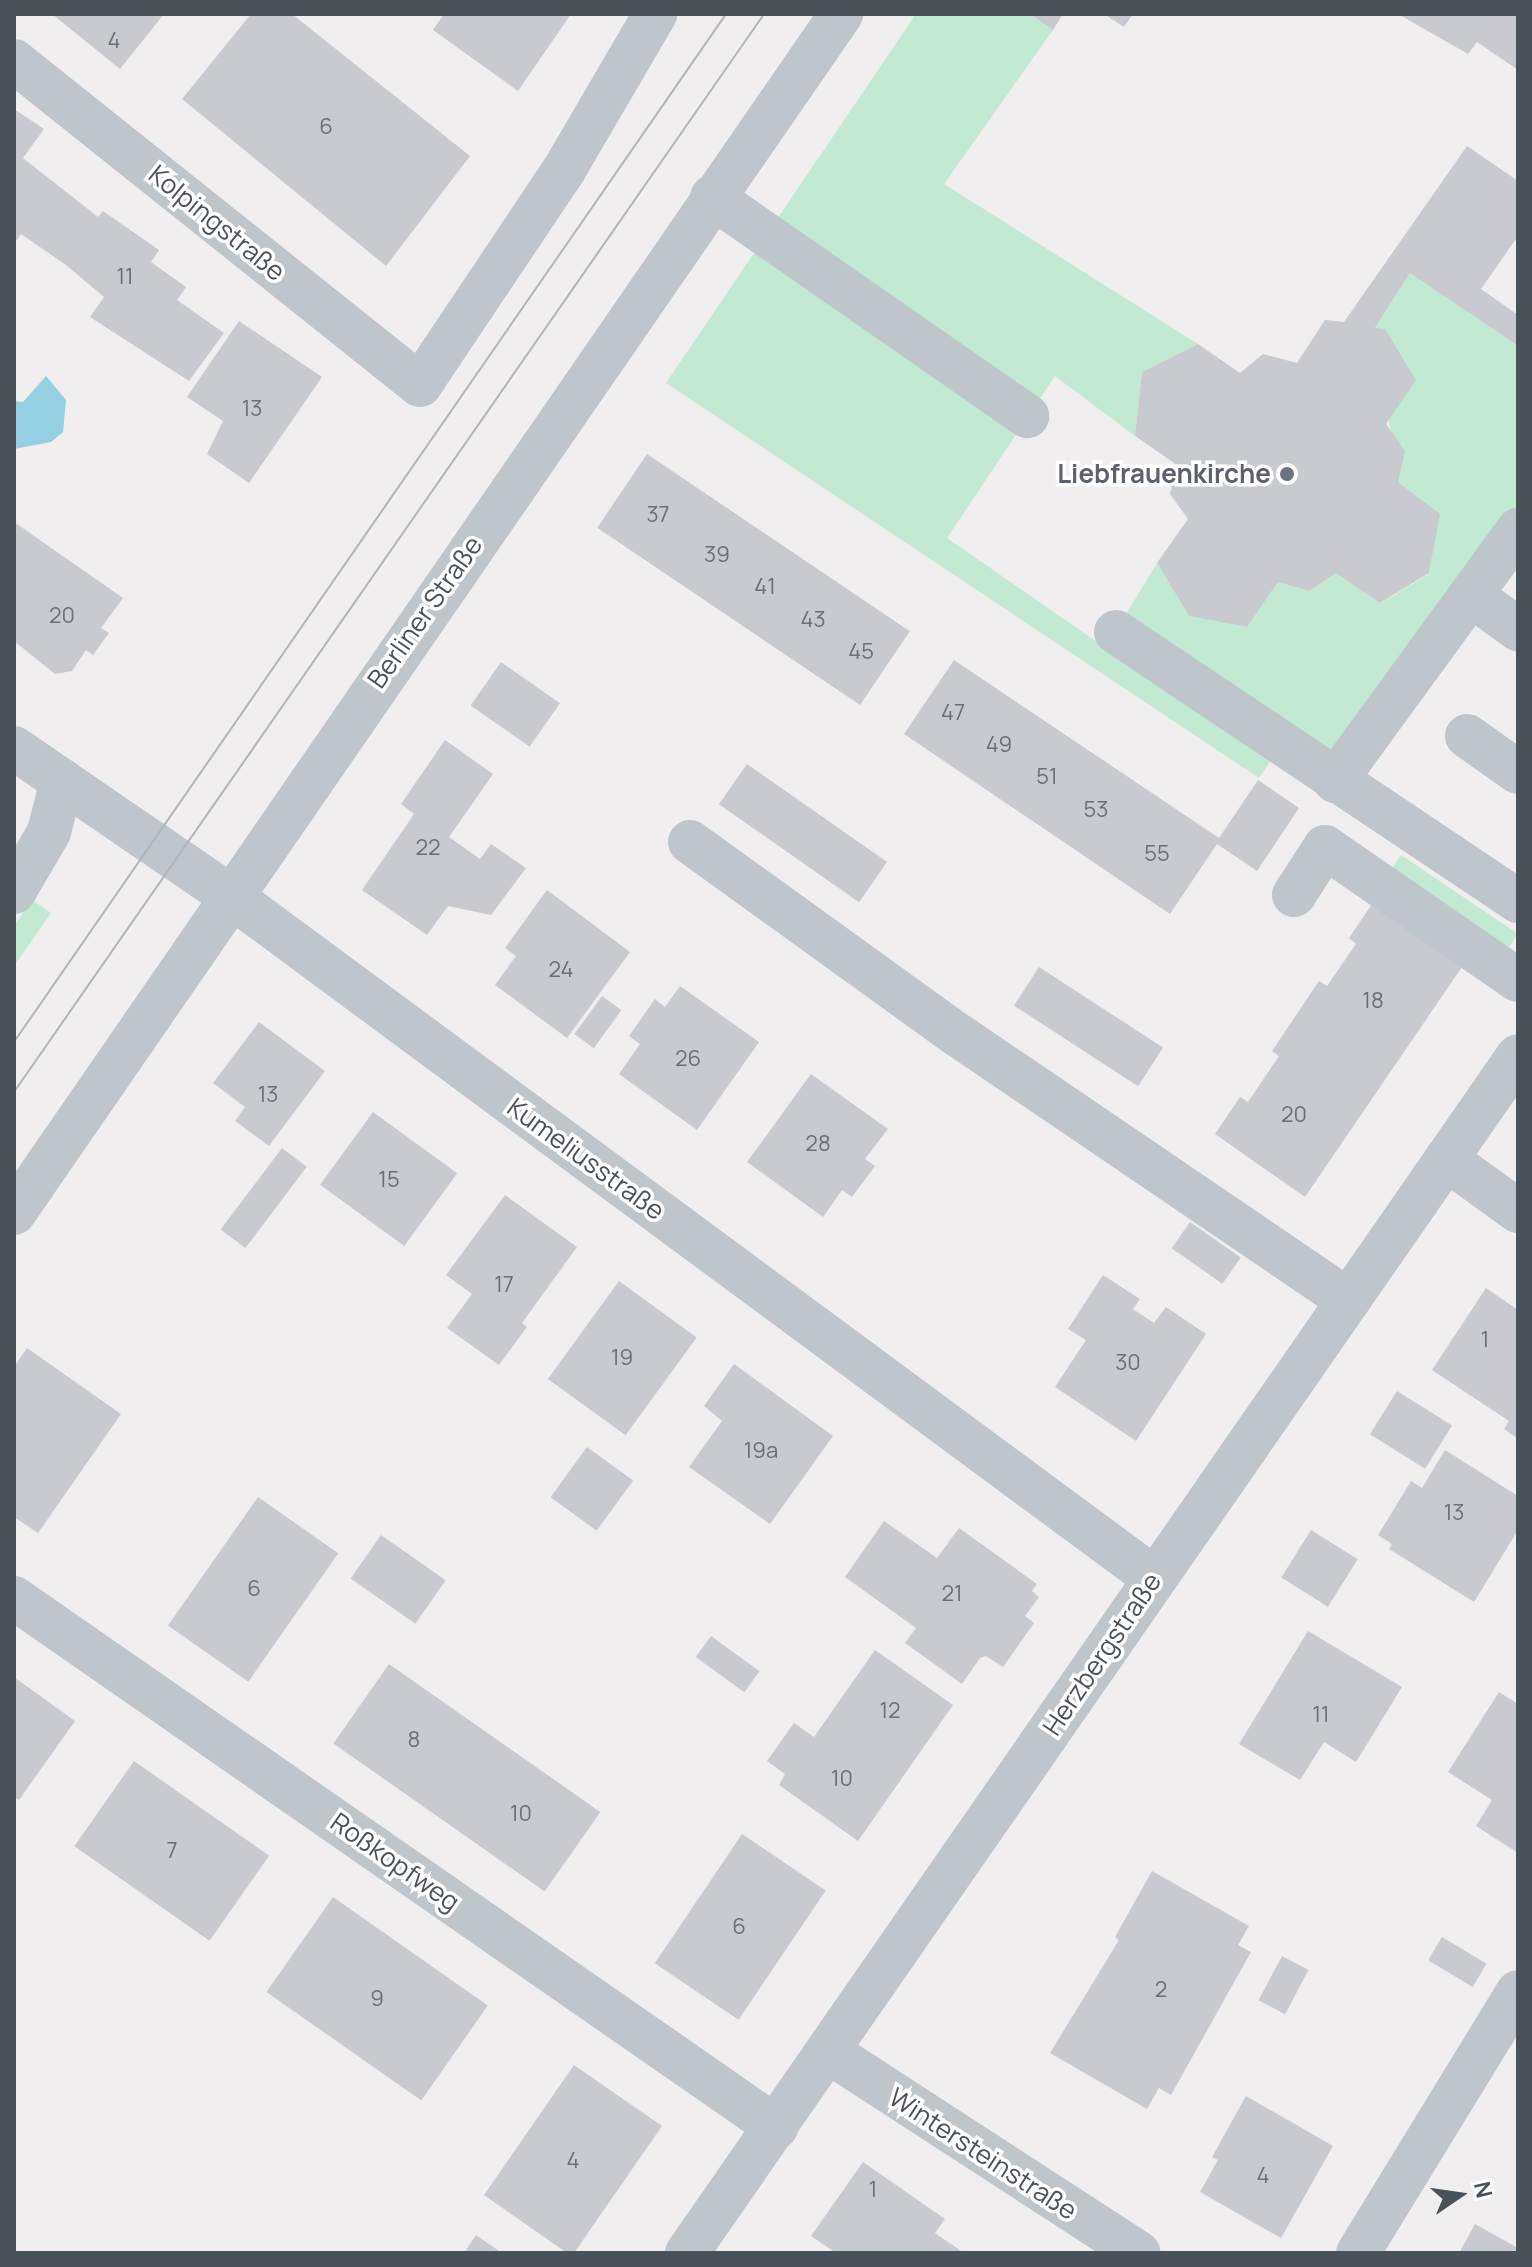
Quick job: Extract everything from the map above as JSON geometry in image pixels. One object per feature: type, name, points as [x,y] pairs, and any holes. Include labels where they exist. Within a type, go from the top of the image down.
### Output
[{"type":"street","name":"Kolpingstraße","points":[[14,61],[420,385],[564,170],[655,14]]},
{"type":"street","name":"Berliner Straße","points":[[14,1213],[841,14]]},
{"type":"street","points":[[712,197],[1027,416]]},
{"type":"street","points":[[1335,781],[1518,530]]},
{"type":"street","points":[[1472,596],[1518,629]]},
{"type":"street","points":[[1116,632],[1518,901]]},
{"type":"street","points":[[1467,736],[1518,772]]},
{"type":"street","name":"Kumeliusstraße","points":[[14,748],[232,897],[1154,1578]]},
{"type":"street","points":[[14,892],[49,832],[62,781]]},
{"type":"street","points":[[690,842],[958,1035],[1348,1300]]},
{"type":"street","points":[[1294,895],[1325,847],[1518,980]]},
{"type":"street","name":"Herzbergstraße","points":[[687,2253],[1518,1056]]},
{"type":"street","points":[[1446,1159],[1518,1211]]},
{"type":"street","name":"Roßkopfweg","points":[[14,1598],[776,2127]]},
{"type":"street","points":[[1358,2253],[1518,1992]]},
{"type":"street","name":"Wintersteinstraße","points":[[829,2052],[1139,2253]]},
{"type":"green space","points":[[916,14],[1030,14],[1053,30],[944,184],[1198,344],[1142,372],[1135,436],[1055,376],[947,538],[1270,762],[1259,778],[666,383]]},
{"type":"green space","points":[[1410,273],[1518,346],[1518,506],[1341,763],[1125,616],[1157,563],[1189,616],[1247,627],[1278,582],[1309,591],[1336,573],[1381,603],[1429,574],[1439,514],[1398,482],[1375,328]]},
{"type":"green space","points":[[1401,855],[1518,934],[1504,954],[1388,875]]},
{"type":"green space","points":[[32,900],[51,913],[14,966],[14,926]]},
{"type":"water","points":[[46,376],[66,400],[63,432],[51,442],[14,449],[14,401],[23,402]]},
{"type":"building","points":[[52,14],[164,14],[120,69]]},
{"type":"building","points":[[251,14],[292,14],[470,156],[386,266],[182,99]]},
{"type":"building","points":[[444,14],[571,14],[518,91],[433,30]]},
{"type":"building","points":[[1030,14],[1063,14],[1053,30]]},
{"type":"building","points":[[1104,14],[1133,14],[1124,27]]},
{"type":"building","points":[[1398,14],[1518,14],[1518,70],[1477,42],[1468,54]]},
{"type":"building","points":[[14,109],[44,129],[23,158],[98,217],[103,211],[159,250],[151,262],[186,287],[177,300],[224,333],[189,381],[90,317],[104,297],[66,265],[21,234],[14,244]]},
{"type":"building","name":"Liebfrauenkirche","points":[[1467,146],[1518,181],[1518,236],[1481,289],[1518,315],[1518,346],[1410,273],[1375,328],[1385,329],[1416,380],[1386,424],[1405,451],[1398,482],[1440,514],[1429,573],[1380,603],[1336,573],[1309,591],[1278,582],[1247,627],[1189,616],[1157,563],[1188,519],[1170,494],[1177,465],[1135,436],[1142,372],[1198,344],[1240,373],[1263,354],[1297,363],[1325,320],[1344,322]]},
{"type":"building","points":[[239,321],[322,377],[249,483],[207,454],[223,421],[187,397]]},
{"type":"building","points":[[647,454],[910,631],[860,705],[597,528]]},
{"type":"building","points":[[14,522],[123,598],[101,628],[109,633],[93,655],[86,650],[72,671],[55,674],[14,641]]},
{"type":"building","points":[[954,660],[1219,838],[1258,780],[1299,808],[1257,871],[1217,844],[1170,914],[904,734]]},
{"type":"building","points":[[501,662],[560,703],[530,747],[471,705]]},
{"type":"building","points":[[445,740],[493,774],[449,837],[480,859],[491,844],[526,868],[491,915],[448,906],[427,935],[362,890],[414,814],[401,804]]},
{"type":"building","points":[[747,764],[887,862],[859,902],[719,804]]},
{"type":"building","points":[[547,890],[630,952],[567,1038],[495,985],[516,956],[505,948]]},
{"type":"building","points":[[1376,898],[1466,961],[1305,1197],[1215,1134],[1240,1097],[1248,1102],[1279,1056],[1272,1051],[1319,981],[1327,986],[1356,944],[1349,938]]},
{"type":"building","points":[[1039,967],[1163,1048],[1138,1086],[1014,1006]]},
{"type":"building","points":[[680,986],[759,1042],[697,1130],[619,1074],[640,1044],[629,1036],[655,999],[665,1007]]},
{"type":"building","points":[[602,996],[621,1010],[594,1048],[574,1034]]},
{"type":"building","points":[[259,1022],[325,1071],[269,1146],[235,1121],[245,1107],[213,1083]]},
{"type":"building","points":[[811,1074],[888,1129],[865,1159],[875,1166],[852,1197],[842,1190],[823,1217],[747,1162]]},
{"type":"building","points":[[373,1112],[457,1173],[404,1246],[320,1185]]},
{"type":"building","points":[[282,1148],[307,1167],[245,1248],[221,1229]]},
{"type":"building","points":[[505,1195],[577,1247],[522,1323],[527,1327],[499,1365],[447,1328],[472,1294],[446,1275]]},
{"type":"building","points":[[1190,1222],[1241,1258],[1222,1284],[1172,1248]]},
{"type":"building","points":[[1103,1275],[1140,1299],[1133,1309],[1154,1323],[1166,1307],[1206,1334],[1136,1441],[1055,1387],[1086,1340],[1068,1329]]},
{"type":"building","points":[[619,1281],[697,1337],[626,1435],[548,1379]]},
{"type":"building","points":[[1486,1288],[1518,1310],[1518,1439],[1504,1429],[1509,1421],[1432,1370]]},
{"type":"building","points":[[27,1348],[121,1414],[38,1533],[14,1517],[14,1367]]},
{"type":"building","points":[[734,1364],[833,1436],[770,1524],[689,1467],[722,1421],[704,1406]]},
{"type":"building","points":[[1397,1391],[1452,1425],[1425,1469],[1370,1434]]},
{"type":"building","points":[[587,1447],[633,1481],[597,1531],[551,1497]]},
{"type":"building","points":[[1445,1450],[1518,1496],[1518,1530],[1474,1602],[1389,1549],[1392,1544],[1378,1535],[1411,1481],[1422,1488]]},
{"type":"building","points":[[258,1497],[338,1553],[248,1682],[168,1626]]},
{"type":"building","points":[[884,1521],[937,1558],[959,1528],[1037,1584],[1032,1591],[1039,1597],[1025,1616],[1034,1623],[1003,1667],[986,1656],[980,1658],[962,1684],[905,1643],[916,1628],[845,1577]]},
{"type":"building","points":[[1311,1530],[1358,1559],[1328,1607],[1281,1577]]},
{"type":"building","points":[[381,1535],[446,1580],[415,1624],[351,1578]]},
{"type":"building","points":[[1308,1631],[1402,1687],[1356,1762],[1324,1742],[1300,1780],[1239,1744]]},
{"type":"building","points":[[711,1636],[760,1671],[744,1692],[696,1657]]},
{"type":"building","points":[[875,1650],[953,1705],[858,1841],[779,1785],[785,1774],[767,1761],[794,1723],[814,1737]]},
{"type":"building","points":[[389,1664],[600,1812],[545,1891],[333,1743]]},
{"type":"building","points":[[14,1677],[75,1721],[19,1800],[14,1797]]},
{"type":"building","points":[[1499,1692],[1518,1704],[1518,1853],[1476,1826],[1492,1800],[1448,1772]]},
{"type":"building","points":[[134,1761],[269,1856],[210,1941],[74,1846]]},
{"type":"building","points":[[742,1834],[826,1890],[738,2020],[655,1963]]},
{"type":"building","points":[[1152,1871],[1249,1926],[1238,1945],[1251,1952],[1171,2095],[1159,2088],[1147,2109],[1050,2053],[1119,1940],[1115,1937]]},
{"type":"building","points":[[333,1897],[488,2005],[421,2100],[266,1992]]},
{"type":"building","points":[[1442,1937],[1487,1964],[1473,1987],[1428,1960]]},
{"type":"building","points":[[1282,1956],[1308,1970],[1285,2014],[1259,2000]]},
{"type":"building","points":[[574,2065],[662,2126],[574,2253],[567,2253],[484,2195]]},
{"type":"building","points":[[1246,2096],[1333,2146],[1281,2238],[1200,2192],[1218,2160],[1212,2157]]},
{"type":"building","points":[[863,2162],[945,2219],[935,2233],[964,2253],[836,2253],[811,2236]]},
{"type":"building","points":[[1475,2224],[1518,2248],[1518,2253],[1459,2253]]},
{"type":"building","points":[[476,2235],[502,2253],[464,2253]]},
{"type":"tram line","points":[[14,1042],[726,14]]},
{"type":"tram line","points":[[14,1092],[764,14]]},
{"type":"place","name":"Liebfrauenkirche","points":[[1287,474]]}]
